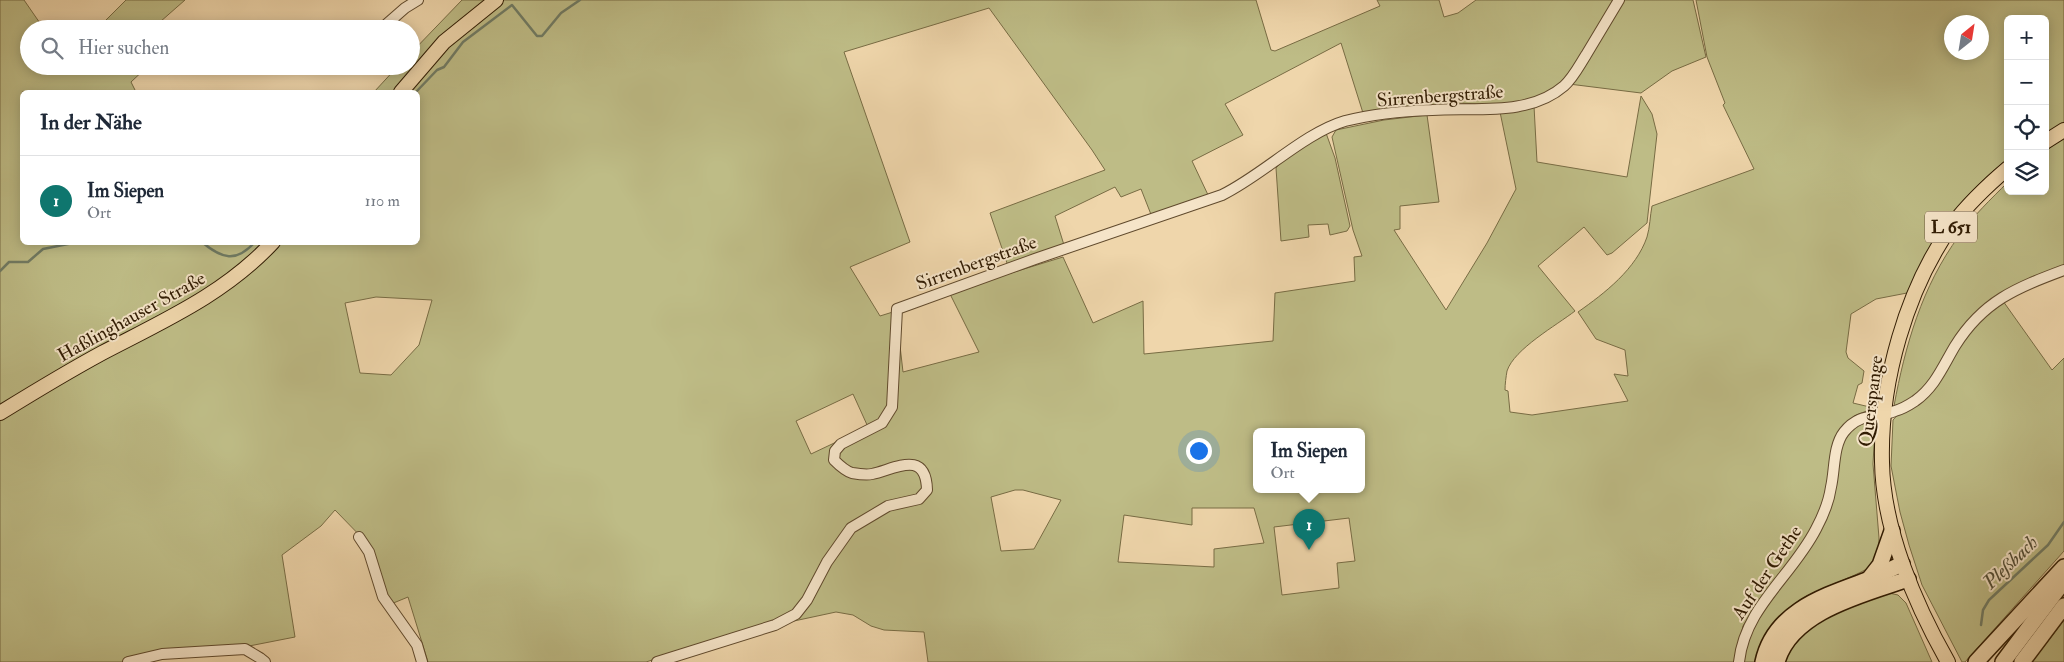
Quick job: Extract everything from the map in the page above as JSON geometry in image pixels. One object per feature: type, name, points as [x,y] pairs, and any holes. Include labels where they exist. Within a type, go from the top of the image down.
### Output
[{"type":"highway","points":[[1869,579],[1880,565],[1892,532]]},
{"type":"highway","points":[[1763,662],[1765,651],[1774,634],[1794,613],[1813,602],[1902,564]]},
{"type":"highway","points":[[1976,662],[2064,567]]},
{"type":"highway","points":[[1777,662],[1781,651],[1791,636],[1817,615],[1908,579]]},
{"type":"highway","points":[[2003,662],[2064,581]]},
{"type":"highway","points":[[2022,662],[2064,606]]},
{"type":"main road","points":[[420,70],[444,42],[496,0]]},
{"type":"main road","points":[[403,90],[416,75]]},
{"type":"main road","points":[[2049,139],[2064,130]]},
{"type":"main road","name":"Querspange","points":[[1948,662],[1937,643],[1908,579],[1892,532],[1882,462],[1885,413],[1895,354],[1905,317],[1935,254],[1953,224],[1968,206],[2004,172]]},
{"type":"main road","name":"Haßlinghauser Straße","points":[[0,413],[92,359],[199,303],[232,281],[260,257],[270,245]]},
{"type":"street","points":[[391,20],[418,0]]},
{"type":"street","name":"Sirrenbergstraße","points":[[657,662],[775,625],[796,614],[807,600],[827,562],[851,528],[888,506],[918,499],[927,490],[922,470],[910,463],[897,465],[870,474],[852,473],[841,468],[834,460],[835,451],[841,444],[882,423],[892,407],[897,309],[1043,256],[1222,195],[1243,185],[1326,128],[1346,121],[1431,110],[1502,109],[1523,106],[1538,100],[1556,92],[1571,78],[1620,0]]},
{"type":"street","name":"Auf der Gethe","points":[[1739,662],[1745,632],[1771,591],[1798,560],[1820,522],[1831,488],[1838,442],[1842,435],[1857,420],[1894,412],[1914,402],[1929,390],[1974,319],[1999,298],[2026,284],[2064,270]]},
{"type":"street","points":[[359,537],[369,552],[382,597],[417,645],[422,662]]},
{"type":"street","points":[[128,662],[162,654],[245,649],[264,662]]},
{"type":"shaded area","points":[[0,0],[24,0],[38,20],[20,20],[20,75],[138,75],[131,82],[135,90],[20,90],[20,245],[420,245],[420,90],[376,90],[390,75],[420,75],[420,44],[462,0],[1256,0],[1271,50],[1275,51],[1380,6],[1377,0],[1439,0],[1444,17],[1458,13],[1476,0],[1616,0],[1567,79],[1555,89],[1532,99],[1498,105],[1459,103],[1363,113],[1341,43],[1225,104],[1243,135],[1192,161],[1209,197],[1152,217],[1141,189],[1121,197],[1115,187],[1055,216],[1064,245],[1008,266],[990,213],[1105,170],[989,8],[844,52],[910,242],[850,267],[880,316],[896,311],[903,372],[979,352],[949,292],[1063,257],[1093,323],[1143,301],[1144,354],[1273,341],[1275,293],[1355,281],[1354,257],[1362,256],[1353,230],[1332,137],[1336,130],[1384,120],[1427,115],[1439,202],[1400,206],[1400,229],[1394,230],[1446,310],[1487,243],[1516,189],[1500,112],[1534,106],[1537,162],[1627,177],[1641,96],[1652,114],[1657,134],[1647,223],[1612,253],[1607,255],[1584,227],[1538,266],[1575,311],[1527,346],[1518,354],[1507,371],[1505,390],[1508,391],[1510,412],[1532,415],[1628,401],[1614,374],[1628,376],[1625,350],[1596,339],[1578,312],[1609,288],[1635,260],[1647,237],[1652,206],[1754,169],[1723,105],[1725,103],[1707,57],[1696,0],[2064,0],[2064,123],[2049,132],[2049,15],[2004,15],[2004,162],[1974,189],[1949,219],[1907,293],[1876,299],[1851,314],[1846,352],[1848,358],[1864,371],[1862,383],[1858,385],[1853,403],[1874,408],[1854,416],[1837,435],[1826,493],[1817,521],[1804,545],[1765,592],[1743,626],[1736,662],[928,662],[924,632],[884,630],[871,626],[853,615],[836,612],[794,621],[801,613],[805,599],[796,609],[773,623],[741,631],[646,662],[428,662],[408,597],[391,604],[385,597],[370,546],[335,510],[321,526],[282,555],[295,637],[244,647],[123,662],[0,662]],"holes":[[[376,297],[432,300],[419,345],[391,375],[360,373],[345,303]],[[853,394],[868,427],[811,454],[796,421]],[[1015,490],[1023,490],[1061,500],[1034,549],[1001,551],[991,497]],[[1192,508],[1254,508],[1264,543],[1214,549],[1214,567],[1118,562],[1124,515],[1192,525]],[[1349,518],[1355,561],[1337,563],[1339,588],[1282,595],[1274,527]]]},
{"type":"shaded area","points":[[126,0],[185,0],[162,20],[106,20]]},
{"type":"shaded area","points":[[1622,0],[1693,0],[1706,57],[1672,71],[1641,93],[1569,84]]},
{"type":"shaded area","points":[[1326,133],[1335,158],[1350,226],[1347,231],[1330,235],[1328,224],[1308,225],[1309,237],[1281,241],[1276,168],[1288,156]]},
{"type":"shaded area","points":[[2064,138],[2064,268],[1999,296],[1913,399],[1894,406],[1904,361],[1917,317],[1925,296],[1946,255],[1970,222],[2004,186],[2004,195],[2049,195],[2049,148]]},
{"type":"shaded area","points":[[2003,301],[2052,370],[2064,358],[2064,551],[1965,662],[1962,662],[1922,585],[1909,545],[1891,466],[1893,420],[1959,348],[1978,322]]},
{"type":"shaded area","points":[[1869,420],[1875,426],[1873,464],[1879,538],[1875,561],[1869,568],[1807,596],[1791,606],[1772,627],[1756,662],[1742,662],[1751,627],[1808,549],[1841,442],[1849,430]]},
{"type":"shaded area","points":[[1889,593],[1898,595],[1906,603],[1932,662],[1782,662],[1795,638],[1836,611]]},
{"type":"shaded area","points":[[2064,620],[2064,662],[2032,662],[2061,624]]},
{"type":"waterway","points":[[418,90],[437,70],[444,67],[463,42],[512,5],[537,36],[542,36],[561,13],[580,0]]},
{"type":"waterway","points":[[0,271],[9,262],[28,262],[43,249],[63,245]]},
{"type":"waterway","points":[[206,245],[216,252],[229,256],[242,253],[252,245]]},
{"type":"waterway","name":"Pleßbach","points":[[1981,625],[1983,610],[1989,600],[2048,545],[2064,522]]},
{"type":"place","name":"Im Siepen","points":[[1309,550]]}]
